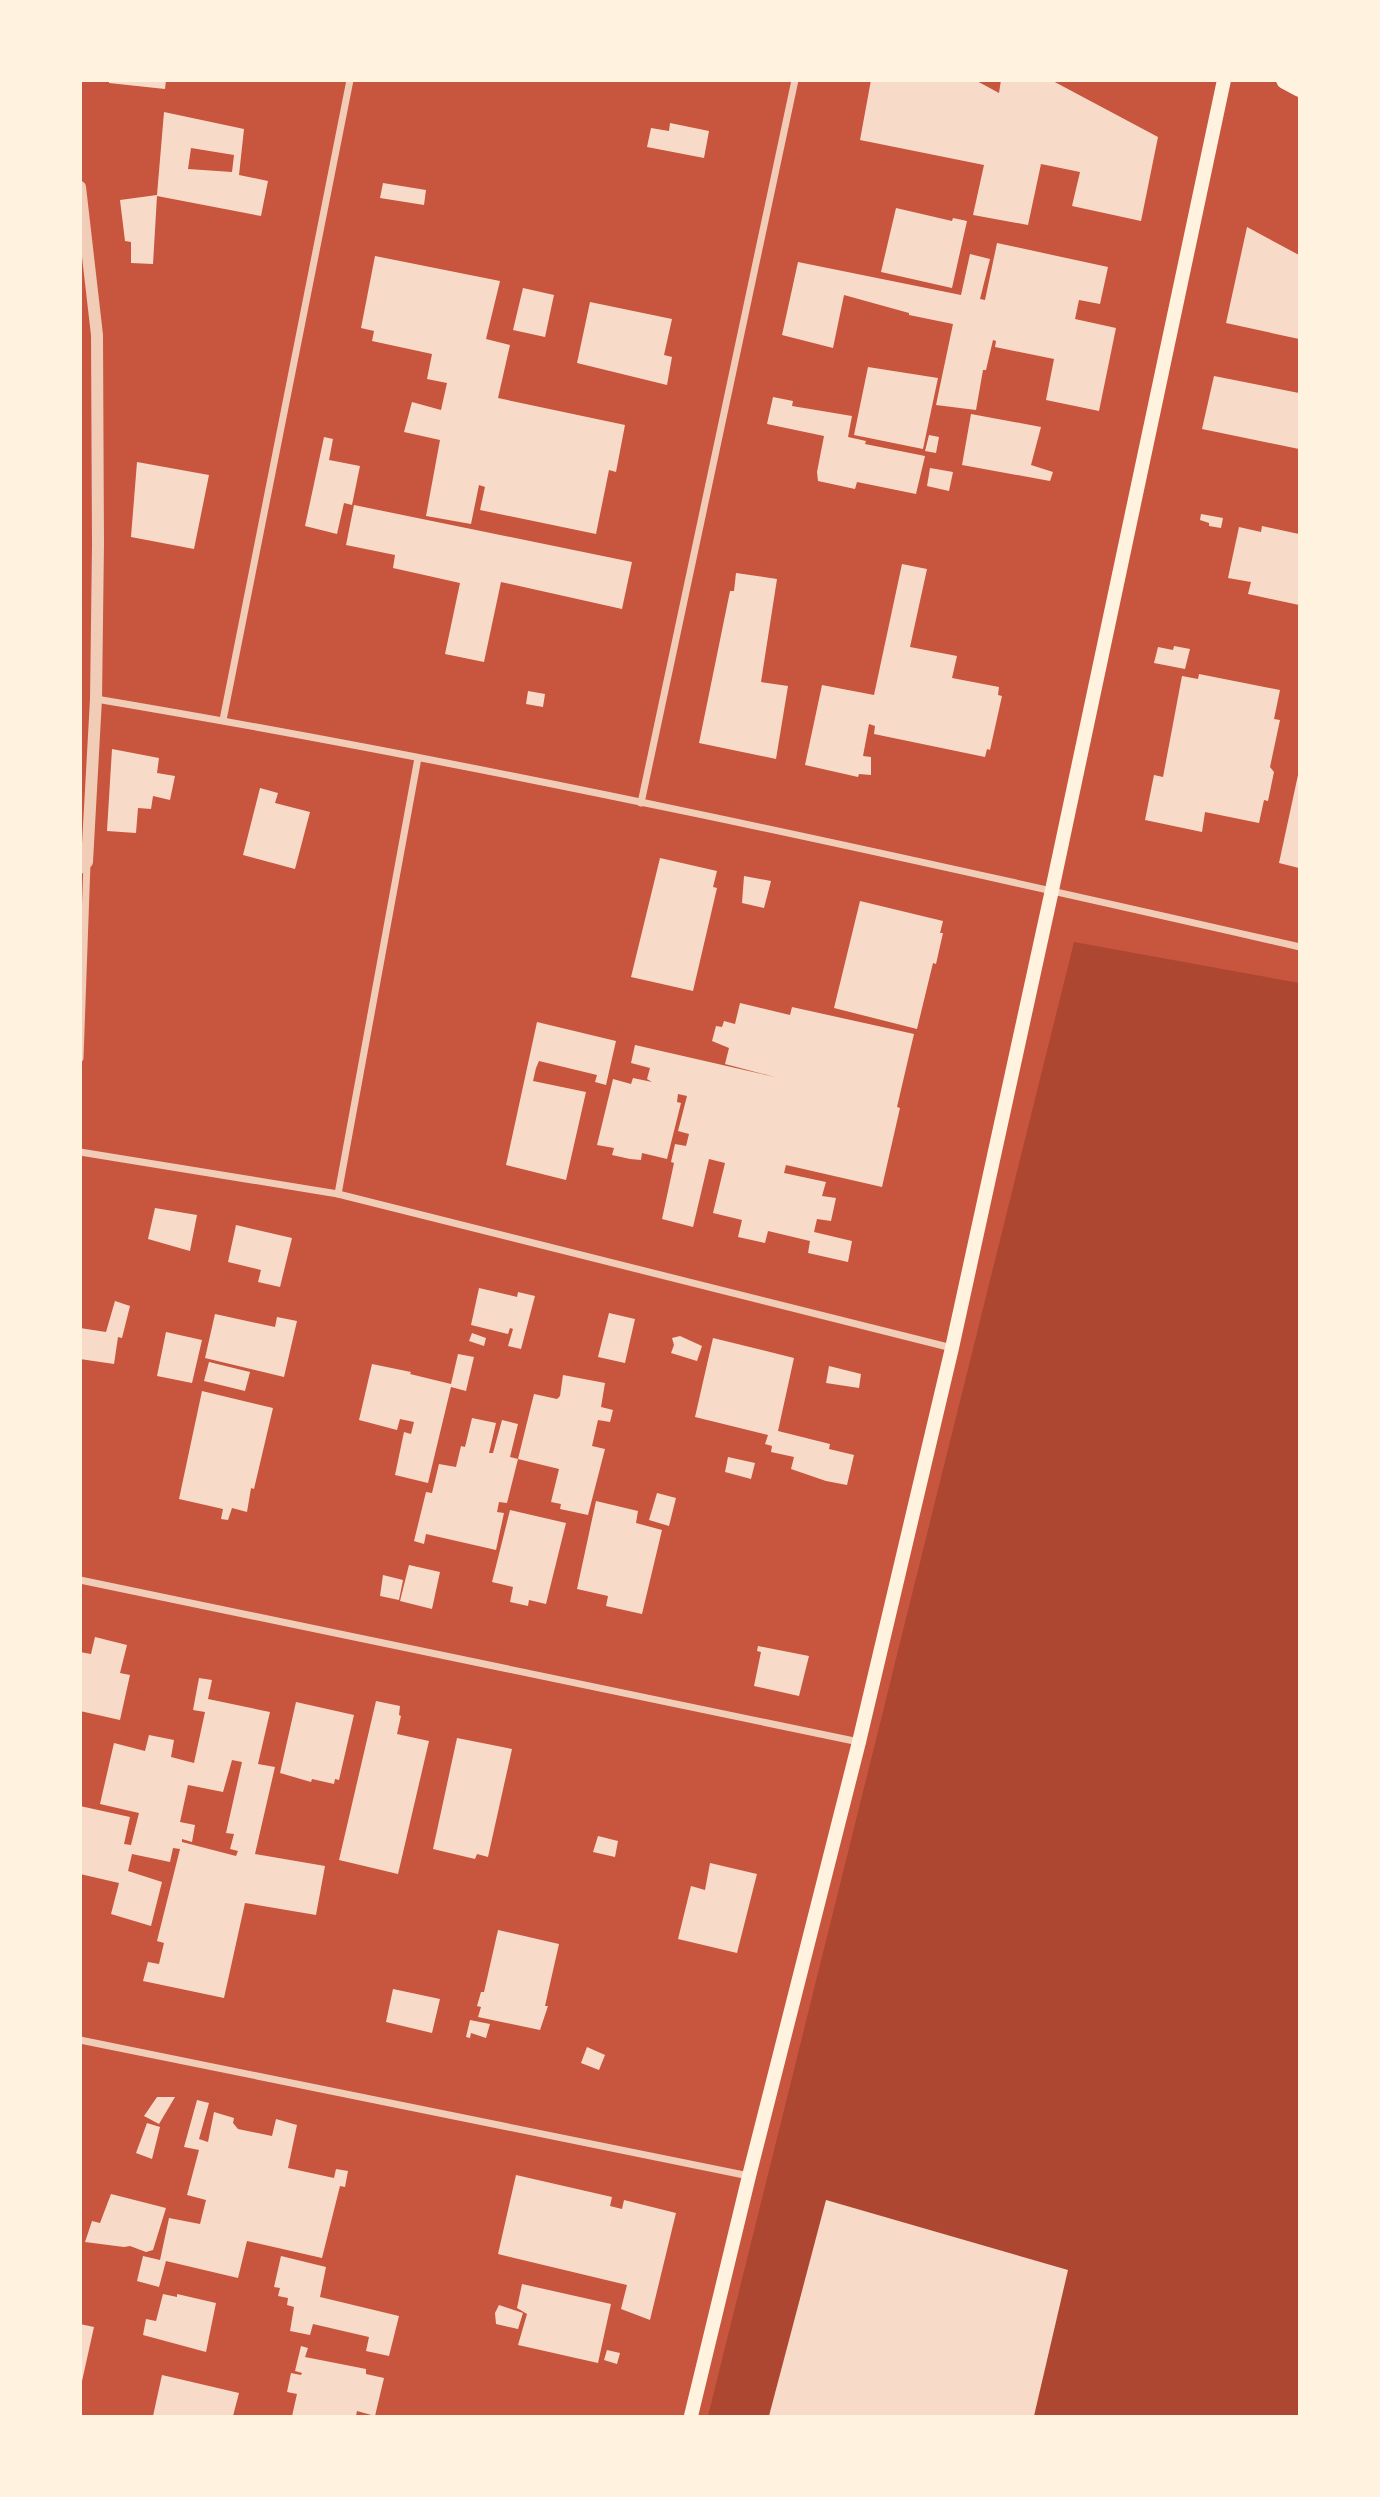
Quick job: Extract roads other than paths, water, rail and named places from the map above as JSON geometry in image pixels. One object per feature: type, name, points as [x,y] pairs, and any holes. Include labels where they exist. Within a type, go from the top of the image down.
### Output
[{"type":"main road","points":[[691,2417],[859,1742],[952,1348],[1224,80]]},
{"type":"main road","points":[[1285,80],[1300,88]]},
{"type":"street","points":[[223,720],[350,80]]},
{"type":"street","points":[[641,803],[795,80]]},
{"type":"street","points":[[80,187],[97,335],[99,544],[96,699],[84,865],[80,1058]]},
{"type":"street","points":[[96,699],[223,720],[641,803],[1052,890],[1300,947]]},
{"type":"street","points":[[338,1194],[418,758]]},
{"type":"street","points":[[80,1152],[338,1194],[952,1348]]},
{"type":"street","points":[[80,1580],[859,1742]]},
{"type":"street","points":[[80,2040],[749,2176]]}]
